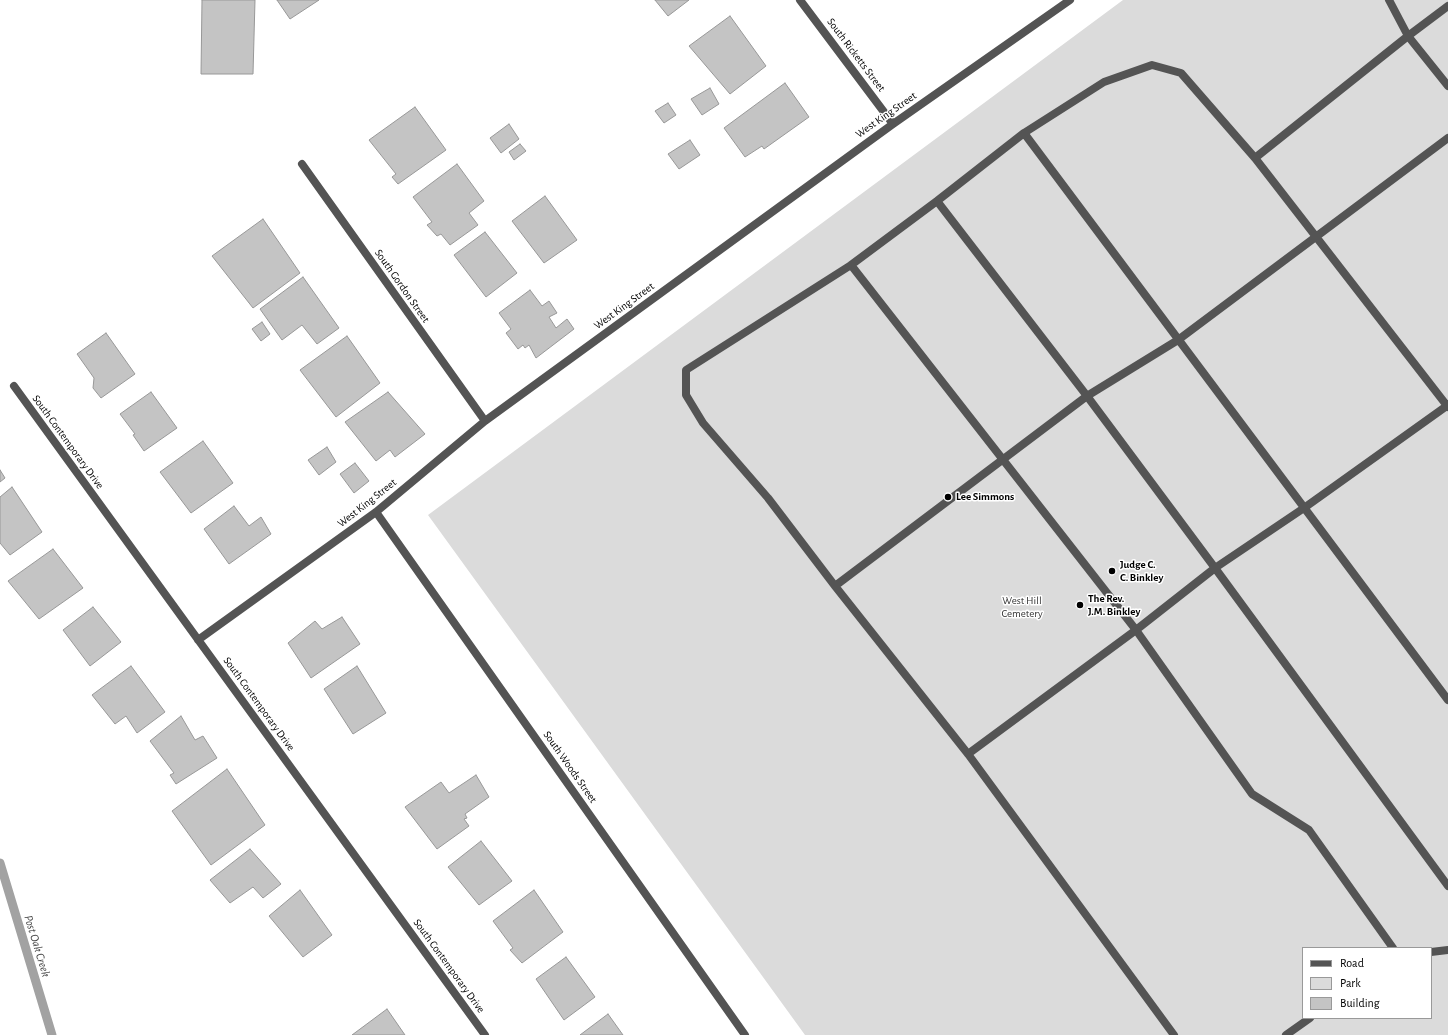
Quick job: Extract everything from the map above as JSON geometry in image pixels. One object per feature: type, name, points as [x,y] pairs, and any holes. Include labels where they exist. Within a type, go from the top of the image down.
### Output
[{"type":"street","name":"South Ricketts Street","points":[[800,0],[893,124]]},
{"type":"street","name":"West King Street","points":[[198,640],[376,512],[485,421],[893,124],[1070,0]]},
{"type":"street","points":[[1389,0],[1408,36],[1448,86]]},
{"type":"street","points":[[1255,158],[1448,6]]},
{"type":"street","points":[[968,754],[1136,630],[1215,568],[1304,508],[1448,406],[1255,158],[1181,73],[1152,65],[1104,82],[1024,133],[937,201],[851,265],[686,370],[686,395],[702,423],[768,498],[835,586],[968,754],[1174,1035]]},
{"type":"street","points":[[1024,133],[1448,700]]},
{"type":"street","points":[[835,586],[1087,396],[1178,340],[1448,138]]},
{"type":"street","name":"South Gordon Street","points":[[302,164],[485,421]]},
{"type":"street","points":[[937,201],[1087,396],[1448,886]]},
{"type":"street","points":[[851,265],[1136,630],[1252,794],[1309,830],[1392,947]]},
{"type":"street","name":"South Contemporary Drive","points":[[14,386],[485,1035]]},
{"type":"street","name":"South Woods Street","points":[[376,512],[745,1035]]},
{"type":"street","points":[[1432,952],[1448,950]]},
{"type":"street","points":[[1286,1035],[1309,1019]]},
{"type":"green space","name":"West Hill Cemetery","points":[[1123,0],[1448,0],[1448,1035],[805,1035],[428,515]]},
{"type":"building","points":[[202,0],[255,0],[253,74],[201,74]]},
{"type":"building","points":[[277,0],[319,0],[290,19]]},
{"type":"building","points":[[655,0],[689,0],[668,16]]},
{"type":"building","points":[[730,16],[766,66],[730,94],[689,46]]},
{"type":"building","points":[[785,83],[809,117],[764,149],[762,146],[745,157],[724,128]]},
{"type":"building","points":[[710,88],[719,104],[702,115],[691,99]]},
{"type":"building","points":[[668,103],[676,115],[664,123],[655,111]]},
{"type":"building","points":[[415,107],[446,150],[398,184],[392,177],[396,174],[369,140]]},
{"type":"building","points":[[509,124],[519,139],[501,153],[490,138]]},
{"type":"building","points":[[690,140],[700,155],[679,169],[668,154]]},
{"type":"building","points":[[520,144],[526,151],[514,160],[509,152]]},
{"type":"building","points":[[457,164],[484,201],[469,213],[478,225],[450,245],[441,234],[437,236],[427,225],[432,222],[413,197]]},
{"type":"building","points":[[545,196],[577,240],[544,263],[512,221]]},
{"type":"building","points":[[263,219],[300,273],[253,308],[212,256]]},
{"type":"building","points":[[485,232],[517,273],[486,297],[454,255]]},
{"type":"building","points":[[303,277],[339,328],[317,344],[302,325],[282,340],[260,309]]},
{"type":"building","points":[[530,290],[542,306],[549,301],[557,313],[549,317],[556,328],[567,319],[574,329],[536,358],[529,345],[525,348],[523,345],[518,349],[506,333],[511,329],[499,313]]},
{"type":"building","points":[[262,322],[270,334],[261,341],[252,329]]},
{"type":"building","points":[[106,333],[135,374],[101,398],[93,388],[94,378],[77,354]]},
{"type":"building","points":[[347,336],[380,383],[336,417],[300,370]]},
{"type":"building","points":[[151,392],[177,428],[144,451],[133,435],[135,434],[120,414]]},
{"type":"building","points":[[388,392],[425,434],[395,457],[390,450],[376,461],[345,422]]},
{"type":"building","points":[[203,441],[233,483],[191,513],[160,472]]},
{"type":"building","points":[[327,447],[336,462],[319,475],[308,460]]},
{"type":"building","points":[[355,463],[369,481],[354,493],[340,474]]},
{"type":"building","points":[[0,470],[5,478],[0,482]]},
{"type":"building","points":[[12,487],[42,532],[10,555],[0,543],[0,497]]},
{"type":"building","points":[[234,506],[249,526],[261,517],[271,534],[229,564],[204,529]]},
{"type":"building","points":[[53,549],[83,588],[39,619],[8,581]]},
{"type":"building","points":[[93,607],[121,642],[90,666],[63,630]]},
{"type":"building","points":[[342,617],[360,644],[311,678],[288,643],[315,621],[322,629]]},
{"type":"building","points":[[131,666],[165,712],[137,733],[126,716],[115,724],[92,695]]},
{"type":"building","points":[[357,666],[386,713],[353,734],[324,689]]},
{"type":"building","points":[[181,716],[195,740],[203,736],[217,758],[176,784],[170,775],[174,773],[150,741]]},
{"type":"building","points":[[227,769],[265,825],[211,865],[172,811]]},
{"type":"building","points":[[476,775],[489,797],[465,814],[467,818],[464,819],[469,826],[437,849],[405,807],[441,782],[449,793]]},
{"type":"building","points":[[481,841],[512,881],[479,905],[448,867]]},
{"type":"building","points":[[250,849],[281,884],[263,898],[253,887],[230,903],[210,880]]},
{"type":"building","points":[[300,890],[332,935],[303,957],[269,916]]},
{"type":"building","points":[[534,890],[563,932],[522,963],[510,950],[513,948],[493,921]]},
{"type":"building","points":[[566,957],[595,997],[564,1020],[536,979]]},
{"type":"building","points":[[387,1009],[405,1035],[352,1035]]},
{"type":"building","points":[[608,1014],[623,1035],[580,1035]]},
{"type":"waterway","name":"Post Oak Creek","points":[[0,863],[52,1035]]},
{"type":"place","name":"Lee Simmons","points":[[948,497]]},
{"type":"place","name":"Judge C. C. Binkley","points":[[1112,571]]},
{"type":"place","name":"The Rev. J.M. Binkley","points":[[1080,605]]}]
